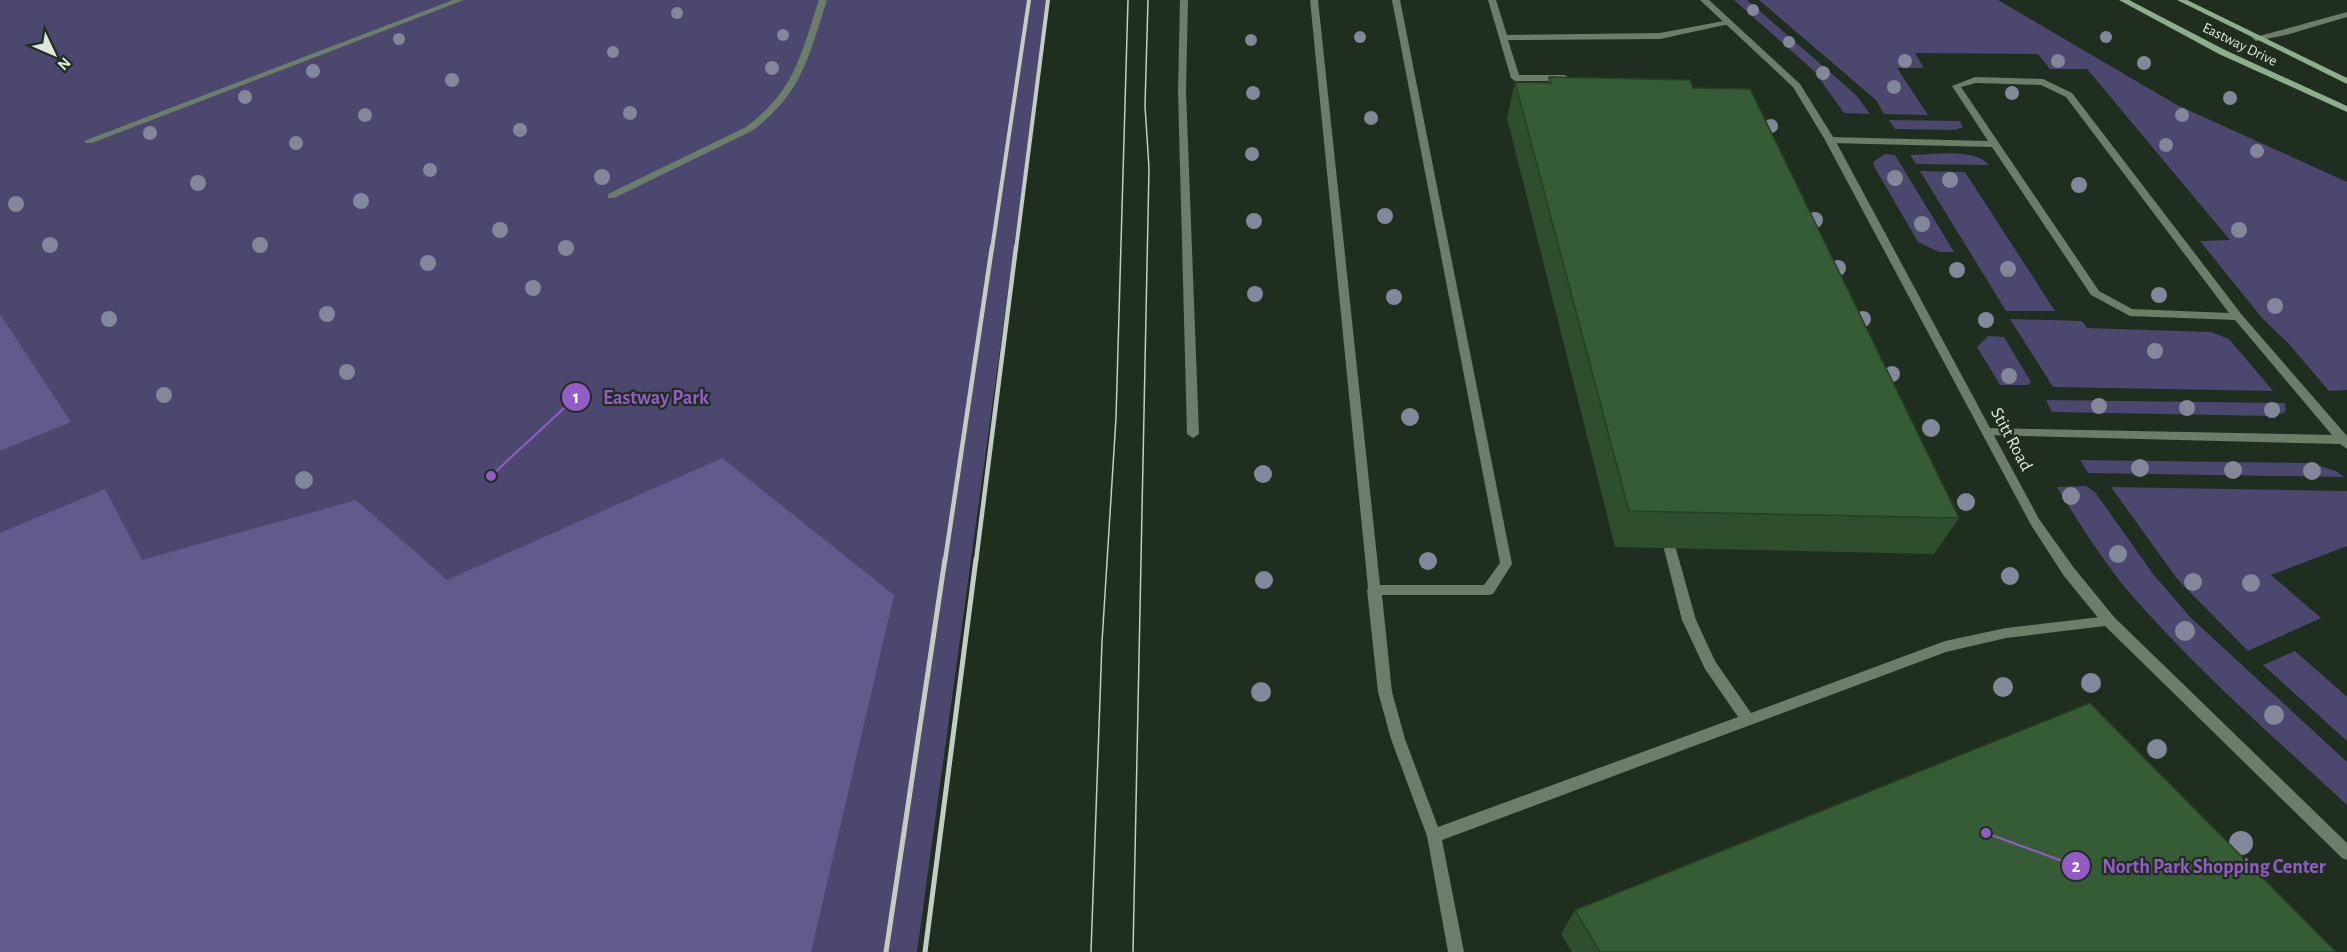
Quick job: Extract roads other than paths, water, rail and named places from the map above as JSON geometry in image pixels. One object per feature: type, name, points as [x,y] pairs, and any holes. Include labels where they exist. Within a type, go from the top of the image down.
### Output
[{"type":"main road","name":"Eastway Drive","points":[[2123,0],[2222,52],[2347,109]]},
{"type":"main road","name":"Eastway Drive","points":[[2181,0],[2347,81]]},
{"type":"street","points":[[89,141],[460,0]]},
{"type":"street","points":[[611,196],[732,137],[770,115],[794,84],[824,0]]},
{"type":"street","points":[[1184,0],[1182,91],[1193,434]]},
{"type":"street","points":[[1314,0],[1385,692],[1398,739],[1434,836],[1456,952]]},
{"type":"street","points":[[1373,590],[1488,590],[1506,564],[1396,0]]},
{"type":"street","points":[[1492,0],[1515,78],[1575,78]]},
{"type":"street","name":"Stitt Road","points":[[1704,0],[1774,60],[1797,86],[1830,140],[2036,522],[2069,572],[2109,621],[2347,853]]},
{"type":"street","points":[[2256,38],[2283,33],[2347,14]]},
{"type":"street","points":[[1503,38],[1660,36],[1729,22]]},
{"type":"street","points":[[2238,317],[2130,312],[2095,293],[1956,86],[1975,80],[2043,82],[2069,95],[2238,317],[2345,442]]},
{"type":"street","points":[[1830,140],[1995,144]]},
{"type":"street","points":[[1988,432],[2345,442]]},
{"type":"street","points":[[1670,549],[1689,620],[1710,665],[1747,719]]},
{"type":"street","points":[[1434,836],[1945,647],[2006,633],[2109,621]]},
{"type":"tram line","points":[[1091,952],[1102,642],[1116,418],[1128,0]]},
{"type":"tram line","points":[[1133,952],[1149,168],[1145,106],[1148,0]]},
{"type":"railway","points":[[992,249],[1029,0]]},
{"type":"railway","points":[[1016,249],[1048,0]]},
{"type":"railway","points":[[945,561],[992,247]]},
{"type":"railway","points":[[976,561],[1016,247]]},
{"type":"railway","points":[[886,952],[945,559]]},
{"type":"railway","points":[[925,952],[976,559]]},
{"type":"place","name":"Eastway Park","points":[[491,476]]},
{"type":"place","name":"North Park Shopping Center","points":[[1986,833]]}]
